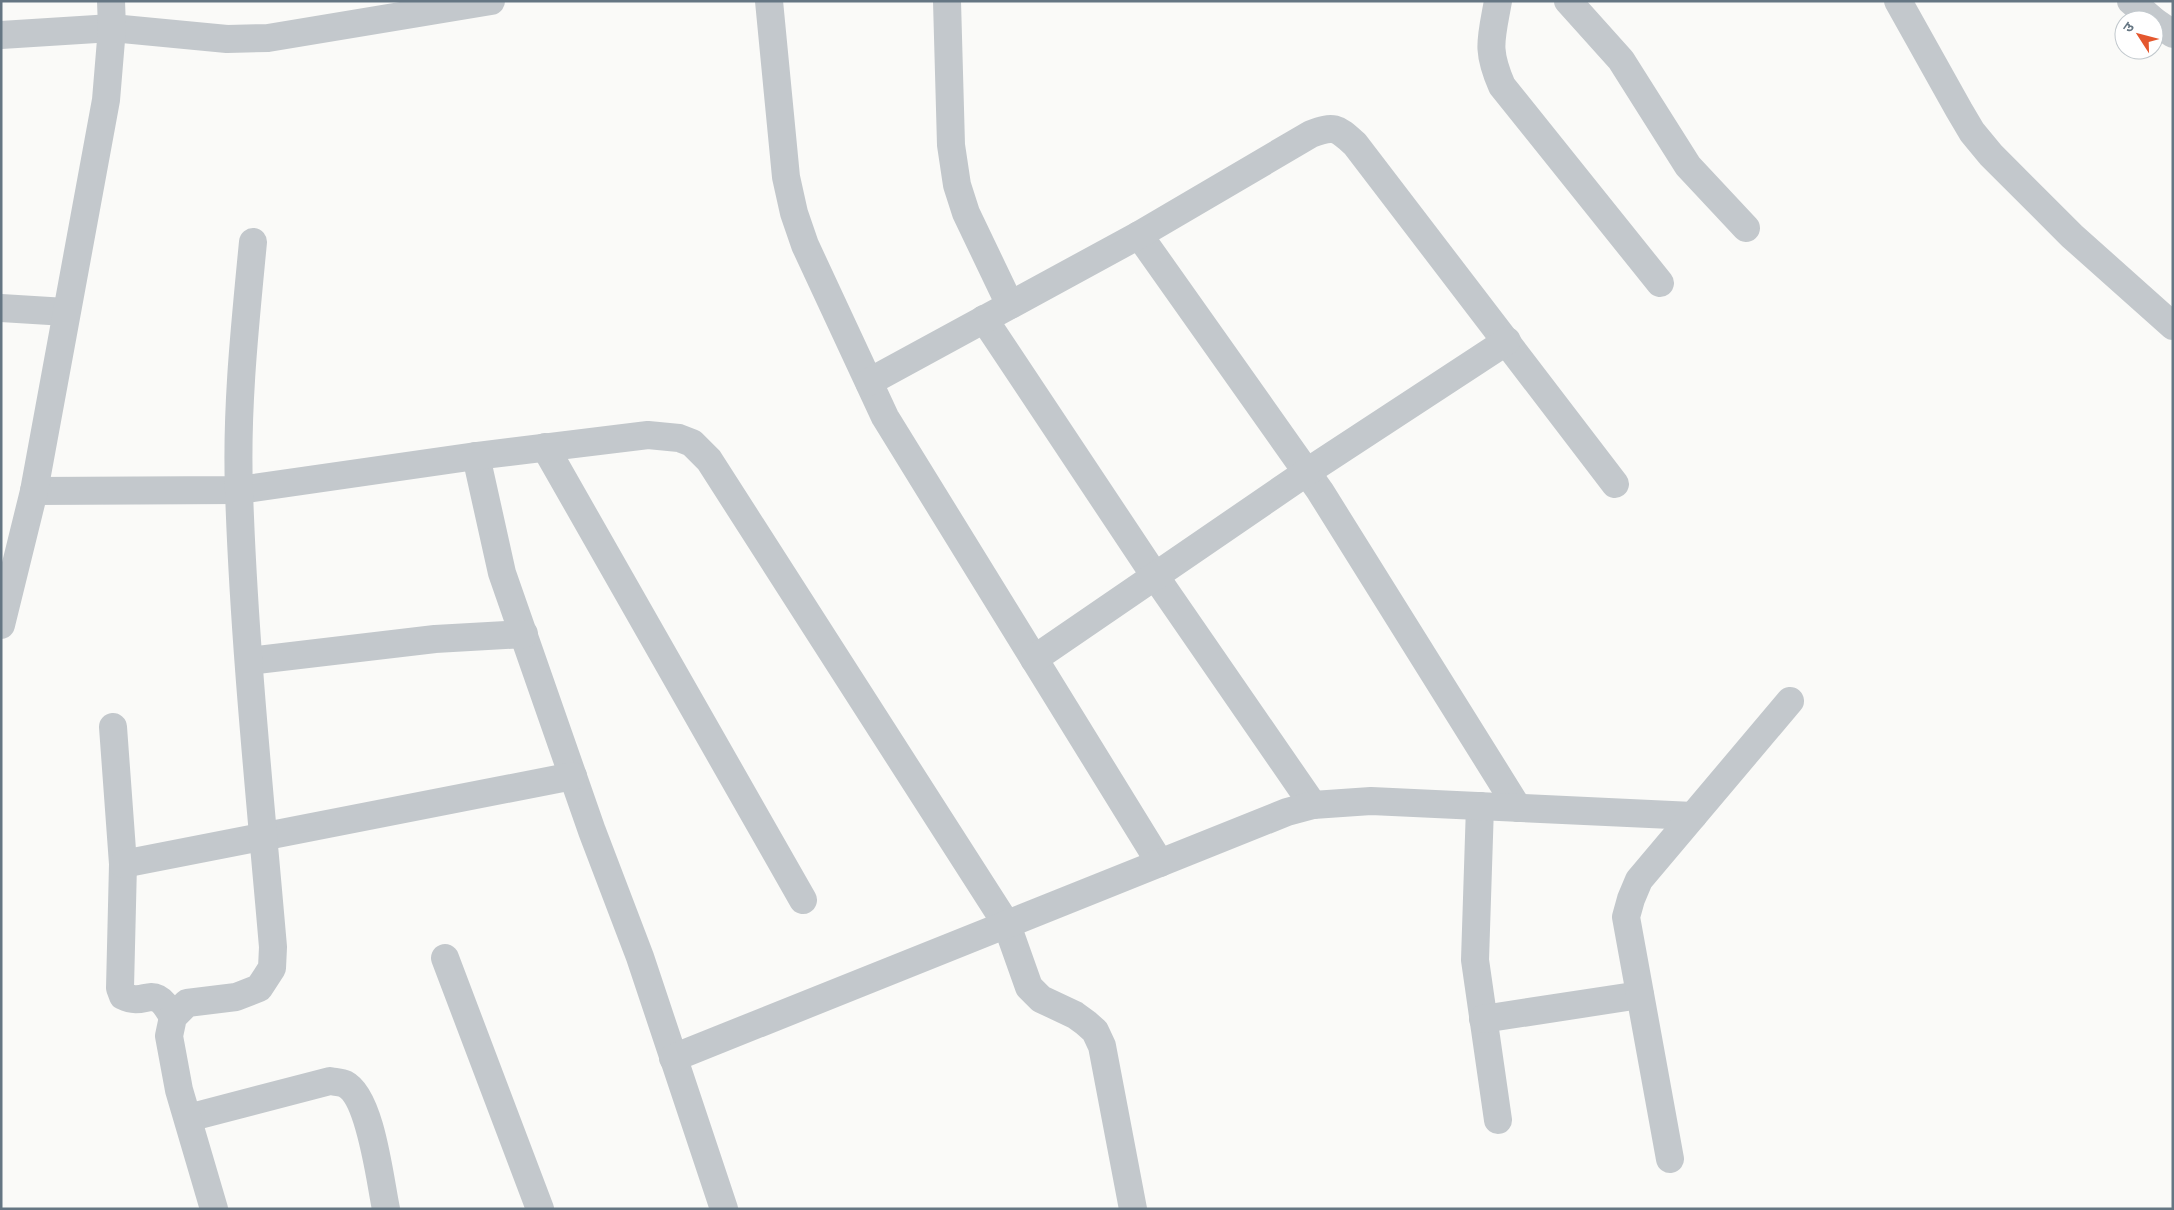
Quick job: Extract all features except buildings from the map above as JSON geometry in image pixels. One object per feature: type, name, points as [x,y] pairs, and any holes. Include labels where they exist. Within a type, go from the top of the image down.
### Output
[{"type":"street","points":[[1,625],[34,491],[106,100],[112,28],[112,1]]},
{"type":"street","points":[[1,34],[112,28],[227,39],[268,38],[492,1]]},
{"type":"street","points":[[769,1],[786,177],[794,213],[805,246],[885,417],[1160,863]]},
{"type":"street","points":[[948,1],[952,145],[957,185],[966,213],[1010,305]]},
{"type":"street","points":[[1498,1],[1490,52],[1492,63],[1502,86],[1660,283]]},
{"type":"street","points":[[1568,1],[1621,60],[1688,166],[1746,228]]},
{"type":"street","points":[[1898,1],[1958,110],[1972,132],[1991,155],[2072,236],[2173,326]]},
{"type":"street","points":[[2131,1],[2142,10]]},
{"type":"street","points":[[869,382],[1139,235],[1311,134],[1328,127],[1342,132],[1355,144],[1507,341],[1614,484]]},
{"type":"street","points":[[1139,235],[1307,472],[1518,808]]},
{"type":"street","points":[[214,1209],[179,1090],[168,1036],[173,1016],[187,1003],[236,998],[259,988],[272,968],[273,947],[249,661],[239,490],[239,413],[253,242]]},
{"type":"street","points":[[1,308],[66,312]]},
{"type":"street","points":[[984,319],[1155,576],[1313,805]]},
{"type":"street","points":[[1034,659],[1307,472],[1507,341]]},
{"type":"street","points":[[34,491],[239,490],[476,456],[648,435],[679,438],[692,443],[709,460],[1007,925],[1029,987],[1041,999],[1076,1015],[1095,1031],[1102,1046],[1132,1209]]},
{"type":"street","points":[[545,447],[804,900]]},
{"type":"street","points":[[476,456],[502,574],[573,776],[640,957],[724,1209]]},
{"type":"street","points":[[249,661],[435,639],[524,634]]},
{"type":"street","points":[[1670,1159],[1626,917],[1639,880],[1790,701]]},
{"type":"street","points":[[113,727],[123,864],[120,988],[123,996],[128,998],[156,997],[164,1000],[173,1016]]},
{"type":"street","points":[[123,864],[573,776]]},
{"type":"street","points":[[673,1058],[1286,812],[1313,805],[1371,801],[1693,816]]},
{"type":"street","points":[[1480,806],[1475,960],[1498,1120]]},
{"type":"street","points":[[445,958],[540,1209]]},
{"type":"street","points":[[1484,1019],[1640,995]]},
{"type":"street","points":[[188,1118],[330,1081],[345,1084],[358,1095],[368,1121],[386,1209]]}]
